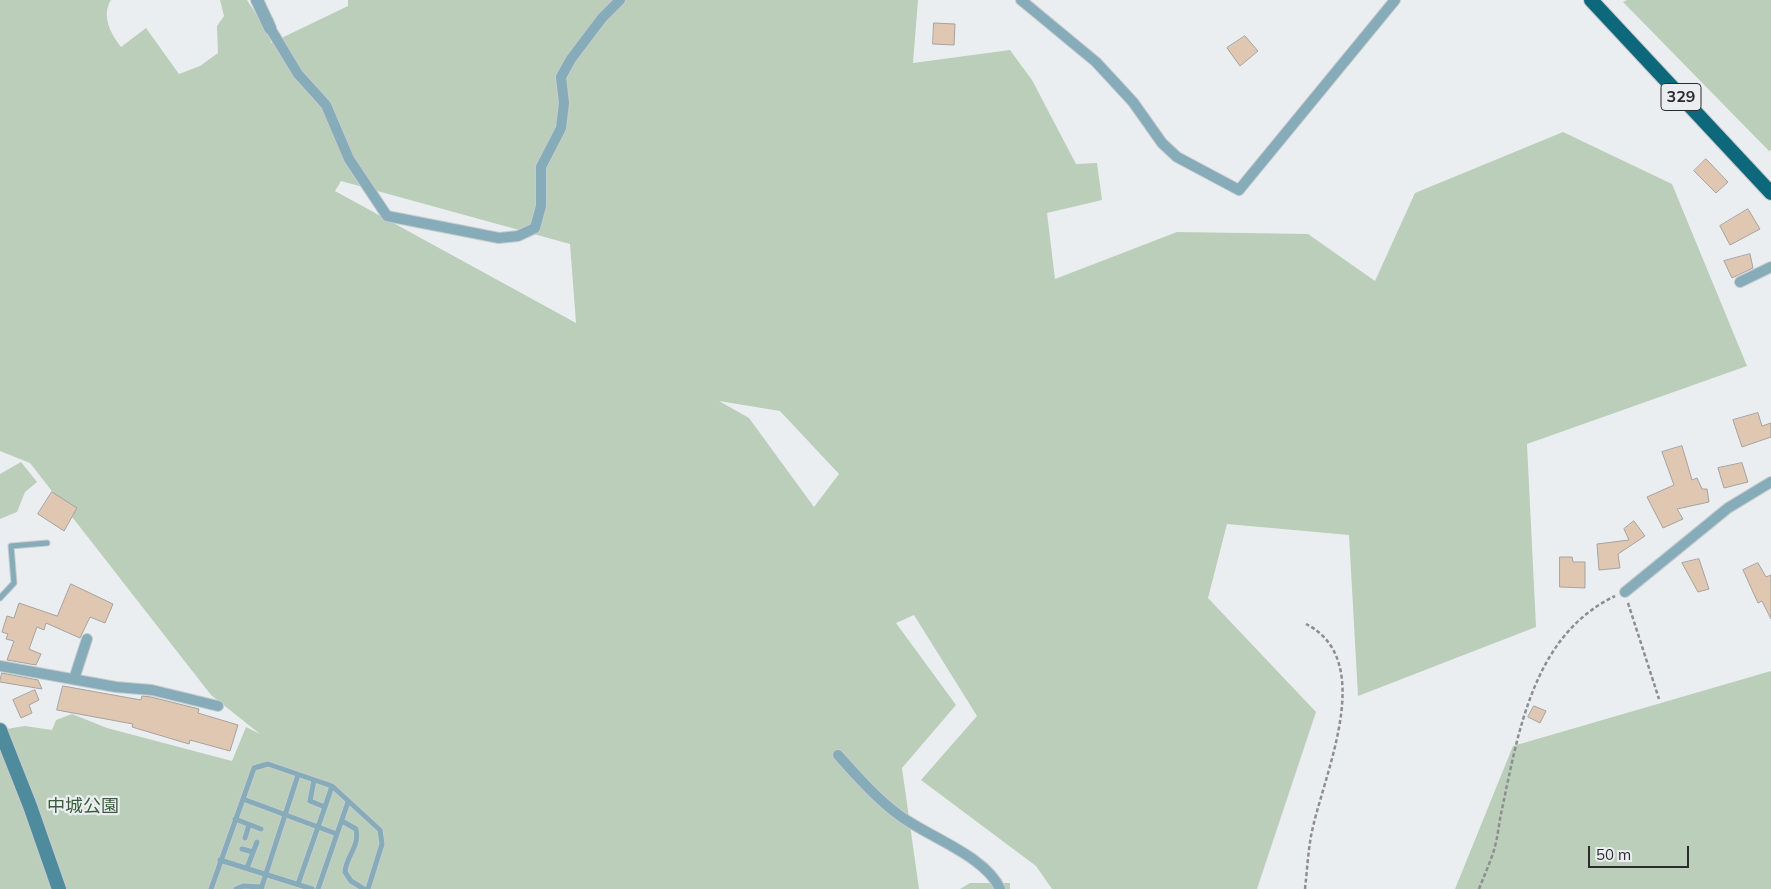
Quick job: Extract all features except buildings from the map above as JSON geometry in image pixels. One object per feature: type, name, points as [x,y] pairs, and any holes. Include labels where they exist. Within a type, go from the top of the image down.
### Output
[{"type":"highway","name":"329","points":[[1591,0],[1771,193]]},
{"type":"main road","points":[[0,730],[30,806],[59,889]]},
{"type":"street","points":[[257,0],[270,28],[298,74],[326,105],[349,159],[387,216],[499,238],[518,236],[535,228],[542,206],[542,168],[561,128],[564,103],[561,76],[571,59],[602,18],[620,0]]},
{"type":"street","points":[[264,0],[270,28]]},
{"type":"street","points":[[1021,0],[1096,62],[1133,102],[1162,143],[1177,157],[1239,190],[1395,0]]},
{"type":"street","points":[[1740,282],[1771,267]]},
{"type":"street","points":[[1625,592],[1728,508],[1771,482]]},
{"type":"street","points":[[74,679],[88,639]]},
{"type":"street","points":[[0,666],[116,687],[152,690],[218,706]]},
{"type":"street","points":[[838,755],[861,780],[899,815],[984,866],[995,878],[1000,889]]},
{"type":"lane","points":[[0,598],[14,583],[11,546],[47,543]]},
{"type":"lane","points":[[211,889],[254,768],[268,764],[332,786],[380,830],[382,844],[366,889],[351,881],[344,872],[345,864],[356,845],[357,836],[356,829],[342,820]]},
{"type":"lane","points":[[236,889],[243,886],[261,888],[298,775]]},
{"type":"lane","points":[[314,780],[310,801],[324,807]]},
{"type":"lane","points":[[298,884],[332,786]]},
{"type":"lane","points":[[243,799],[337,834]]},
{"type":"lane","points":[[318,889],[348,802]]},
{"type":"lane","points":[[235,819],[260,829]]},
{"type":"lane","points":[[245,838],[250,825]]},
{"type":"lane","points":[[247,868],[257,842]]},
{"type":"lane","points":[[242,848],[253,852]]},
{"type":"lane","points":[[220,860],[312,889]]},
{"type":"path","points":[[1479,889],[1494,849],[1516,740],[1527,704],[1548,657],[1580,618],[1597,605],[1625,592],[1659,699]]},
{"type":"path","points":[[1305,889],[1312,836],[1340,725],[1343,678],[1337,657],[1327,639],[1317,630],[1306,624]]},
{"type":"green space","name":"中城公園","points":[[0,0],[111,0],[107,12],[108,25],[121,47],[146,28],[179,74],[200,66],[218,53],[217,26],[224,16],[220,0],[247,0],[269,34],[271,43],[348,6],[348,0],[918,0],[913,63],[1010,50],[1032,80],[1076,164],[1097,163],[1102,200],[1047,213],[1055,279],[1177,232],[1308,234],[1375,281],[1415,193],[1563,132],[1672,184],[1747,366],[1527,444],[1536,627],[1358,696],[1349,535],[1227,524],[1208,598],[1316,712],[1257,889],[1052,889],[1036,866],[921,780],[977,716],[914,615],[896,623],[956,705],[902,768],[919,889],[0,889],[0,730],[25,726],[52,730],[56,720],[72,714],[107,728],[232,761],[246,727],[260,734],[211,695],[30,463],[0,451]],"holes":[[[341,181],[570,244],[576,323],[335,191]],[[719,401],[780,411],[839,474],[814,507],[749,418]]]},
{"type":"green space","points":[[1627,0],[1771,0],[1771,150],[1769,151],[1623,2]]},
{"type":"green space","points":[[21,462],[37,482],[25,492],[17,512],[0,519],[0,474]]},
{"type":"green space","points":[[1771,671],[1771,889],[1455,889],[1513,746]]},
{"type":"green space","points":[[970,883],[1010,883],[1010,889],[960,889]]}]
